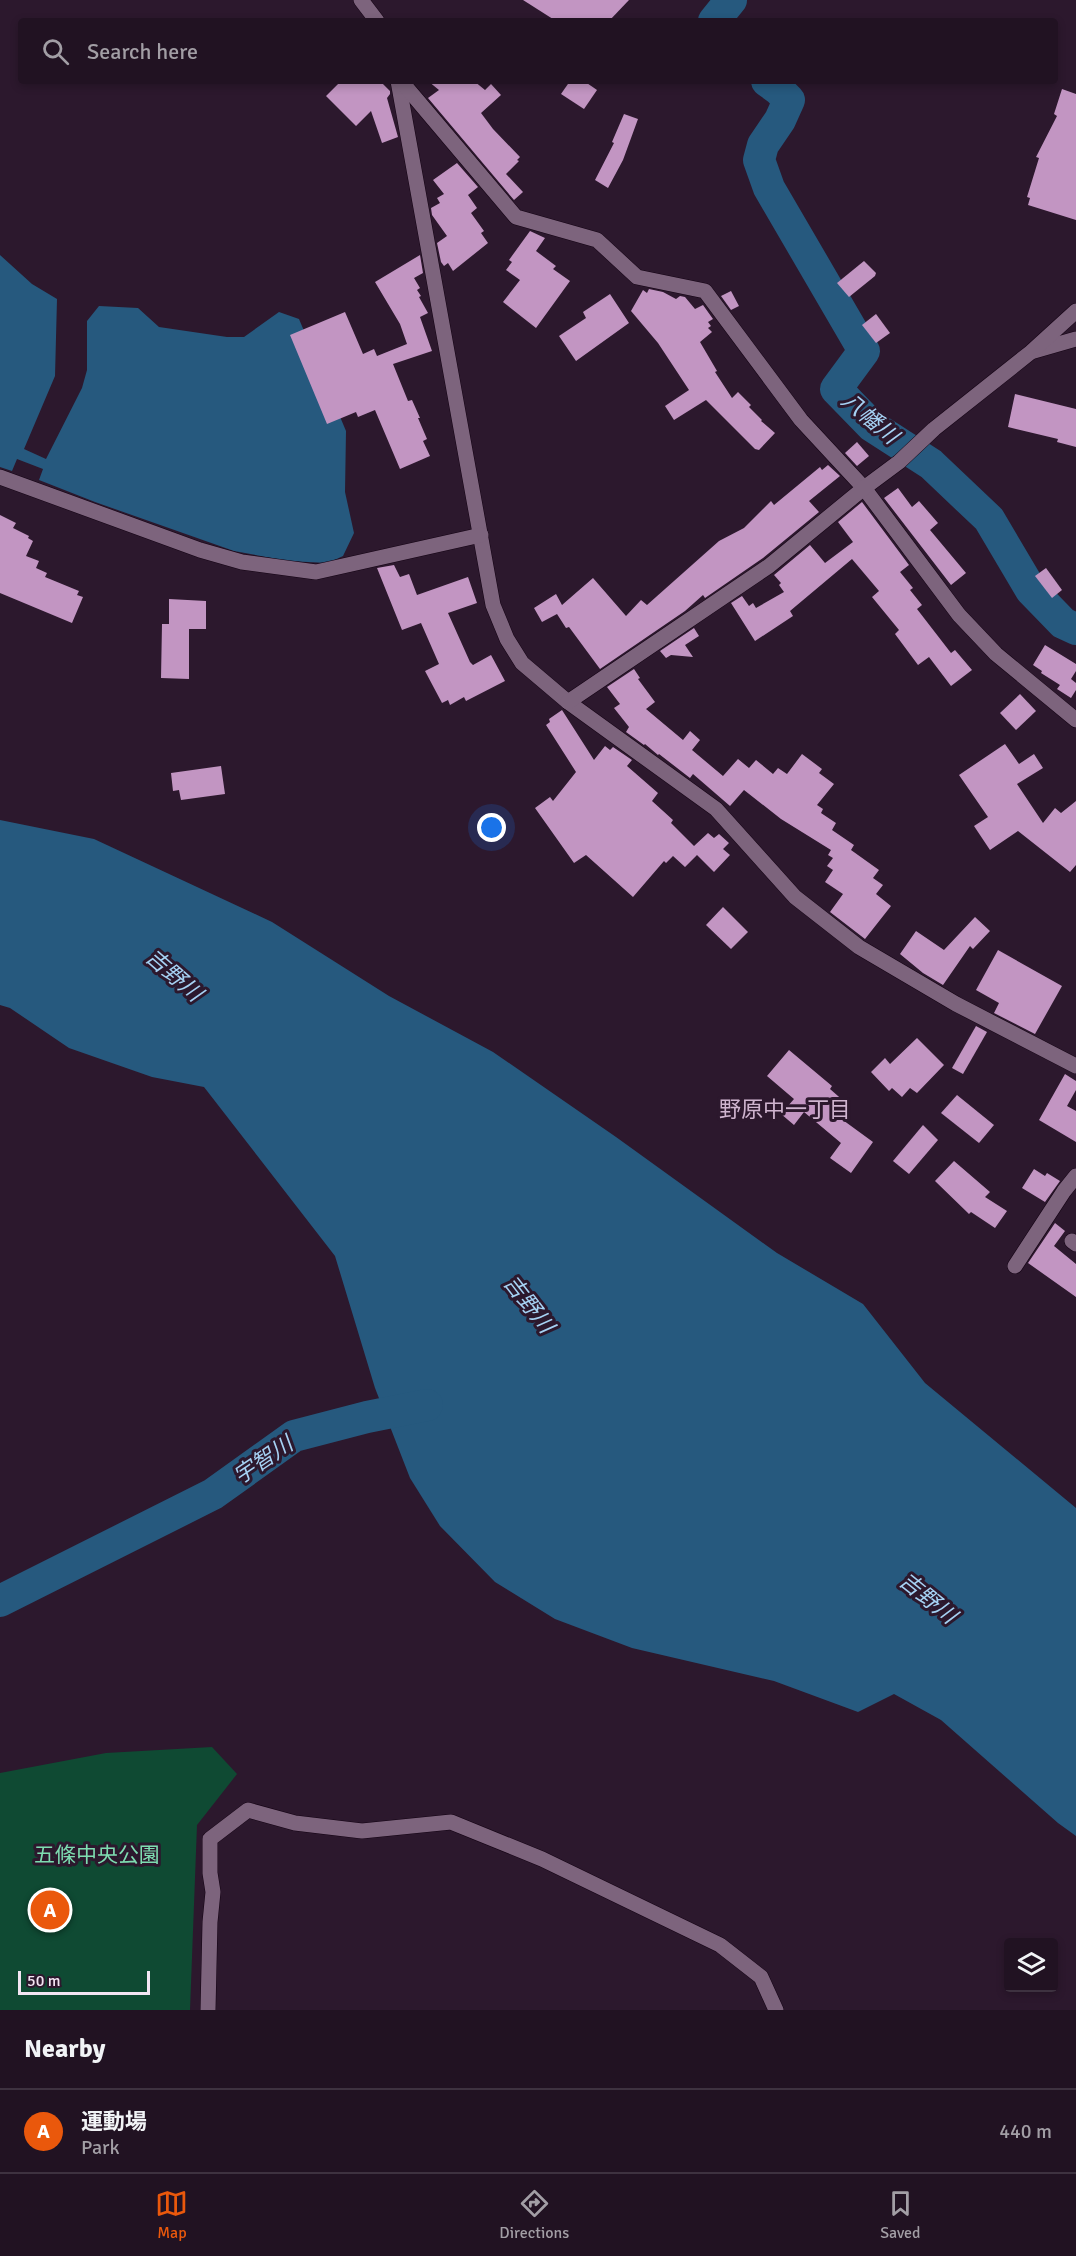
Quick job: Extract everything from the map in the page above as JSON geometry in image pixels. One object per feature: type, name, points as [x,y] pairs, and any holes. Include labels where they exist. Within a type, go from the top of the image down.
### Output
[{"type":"street","points":[[361,0],[375,18]]},
{"type":"street","points":[[401,84],[493,605],[507,639],[522,663],[568,702],[716,809],[795,897],[859,947],[956,1004],[1076,1066]]},
{"type":"street","points":[[403,84],[516,217],[597,240],[637,277],[705,291],[801,420],[864,488],[959,615],[996,654],[1076,720]]},
{"type":"street","points":[[568,702],[769,566],[899,462],[934,429],[1031,352],[1076,311]]},
{"type":"street","points":[[1031,352],[1076,339]]},
{"type":"street","points":[[0,477],[189,546],[242,562],[316,572],[481,535]]},
{"type":"street","points":[[1015,1266],[1076,1176]]},
{"type":"street","points":[[208,2010],[213,1892],[210,1873],[210,1839],[248,1810],[295,1823],[362,1831],[451,1822],[542,1859],[720,1945],[761,1977],[776,2010]]},
{"type":"green space","name":"五條中央公園","points":[[212,1747],[237,1774],[197,1825],[190,2010],[0,2010],[0,1773],[106,1753]]},
{"type":"water","points":[[0,255],[32,284],[57,299],[55,376],[24,449],[46,459],[82,388],[87,370],[87,321],[99,306],[138,308],[159,327],[227,337],[244,337],[279,312],[299,319],[346,431],[345,492],[354,533],[343,556],[328,563],[288,561],[234,551],[39,480],[43,469],[17,459],[12,471],[0,467]]},
{"type":"water","name":"吉野川","points":[[0,820],[94,839],[272,922],[389,996],[493,1052],[777,1253],[863,1304],[925,1383],[1076,1508],[1076,1836],[1058,1823],[941,1720],[894,1694],[858,1712],[774,1681],[632,1648],[555,1619],[495,1582],[440,1526],[410,1478],[375,1388],[335,1256],[204,1087],[152,1077],[69,1048],[10,1008],[0,1005]]},
{"type":"building","points":[[523,0],[629,0],[612,18],[551,18]]},
{"type":"building","points":[[338,84],[383,84],[390,91],[387,98],[398,137],[382,143],[371,111],[356,126],[326,96]]},
{"type":"building","points":[[432,84],[478,84],[485,90],[491,84],[501,95],[481,113],[520,157],[506,174],[523,192],[514,200],[428,98],[439,90]]},
{"type":"building","points":[[568,84],[588,84],[597,90],[584,109],[561,94]]},
{"type":"building","points":[[1062,89],[1076,94],[1076,220],[1028,205],[1030,198],[1027,197],[1039,158],[1036,157],[1057,116],[1054,114]]},
{"type":"building","points":[[624,114],[638,119],[623,160],[608,188],[595,180],[614,143],[612,142]]},
{"type":"building","points":[[457,163],[478,187],[468,195],[477,208],[471,213],[484,231],[481,233],[488,243],[453,271],[448,263],[444,266],[441,262],[437,243],[447,236],[432,215],[431,208],[440,203],[437,198],[444,194],[433,180]]},
{"type":"building","points":[[530,231],[545,238],[536,251],[556,266],[553,269],[570,281],[536,328],[503,302],[520,280],[506,270],[512,262],[509,260]]},
{"type":"building","points":[[420,255],[423,273],[414,278],[420,288],[417,290],[421,296],[419,297],[428,313],[420,317],[432,351],[393,364],[408,401],[412,400],[420,418],[418,418],[427,439],[423,441],[430,456],[400,469],[375,410],[358,417],[356,412],[327,424],[290,335],[345,312],[363,354],[374,349],[377,356],[407,344],[400,324],[375,282]]},
{"type":"building","points":[[864,261],[876,273],[875,276],[849,297],[837,283]]},
{"type":"building","points":[[649,289],[663,292],[676,299],[680,296],[685,297],[695,309],[703,305],[713,319],[708,322],[711,326],[708,328],[712,332],[700,342],[717,371],[715,372],[732,398],[738,392],[751,405],[749,407],[761,421],[775,433],[759,450],[755,449],[706,400],[674,420],[665,406],[689,390],[658,343],[631,311],[643,290],[647,293]]},
{"type":"building","points":[[731,291],[739,306],[731,310],[721,296]]},
{"type":"building","points":[[610,294],[629,323],[576,361],[559,336],[586,318],[583,312]]},
{"type":"building","points":[[876,314],[890,333],[876,343],[862,325]]},
{"type":"building","points":[[1015,394],[1076,409],[1076,447],[1057,442],[1058,439],[1008,427]]},
{"type":"building","points":[[857,442],[869,456],[857,466],[845,453]]},
{"type":"building","points":[[828,465],[840,476],[809,501],[819,512],[763,558],[705,598],[703,595],[685,611],[600,669],[557,614],[542,622],[534,608],[556,594],[562,605],[593,578],[626,616],[641,600],[647,605],[719,541],[744,528],[771,501],[774,505],[820,467],[822,470]]},
{"type":"building","points":[[898,488],[912,507],[919,501],[938,523],[930,530],[966,573],[951,585],[884,498]]},
{"type":"building","points":[[862,502],[909,565],[900,572],[913,588],[910,590],[922,605],[917,609],[951,653],[955,650],[972,670],[951,686],[929,657],[918,665],[895,634],[899,630],[872,597],[879,591],[852,559],[790,611],[793,616],[755,641],[731,603],[742,596],[749,606],[753,603],[756,608],[784,592],[779,585],[781,583],[774,575],[810,545],[825,563],[853,542],[838,522]]},
{"type":"building","points":[[0,515],[16,523],[13,528],[29,536],[28,538],[33,541],[26,556],[39,561],[36,568],[47,573],[45,577],[79,591],[77,595],[83,597],[72,623],[0,593]]},
{"type":"building","points":[[394,565],[400,577],[409,574],[417,595],[468,577],[477,603],[448,613],[470,662],[473,665],[491,655],[505,681],[466,701],[464,697],[450,705],[448,700],[442,703],[425,671],[439,664],[421,623],[402,630],[377,568]]},
{"type":"building","points":[[1046,568],[1062,590],[1052,598],[1035,576]]},
{"type":"building","points":[[169,599],[206,601],[206,629],[189,629],[189,679],[161,678],[162,624],[169,624]]},
{"type":"building","points":[[694,628],[699,636],[685,645],[693,657],[671,655],[666,658],[660,651]]},
{"type":"building","points":[[1045,645],[1076,664],[1076,671],[1071,679],[1076,683],[1076,690],[1071,698],[1057,689],[1060,685],[1033,665]]},
{"type":"building","points":[[634,669],[640,678],[638,679],[655,702],[646,709],[683,740],[690,731],[700,740],[692,750],[723,776],[738,759],[749,768],[756,760],[773,774],[778,768],[787,774],[802,754],[822,769],[819,773],[834,784],[817,805],[823,809],[821,813],[836,823],[832,830],[854,845],[851,850],[879,870],[873,878],[883,885],[876,894],[891,906],[865,939],[830,912],[843,894],[825,882],[833,870],[827,866],[833,858],[828,855],[831,850],[781,819],[744,790],[730,806],[693,774],[690,778],[626,732],[629,727],[614,708],[620,704],[607,687]]},
{"type":"building","points":[[1020,694],[1036,711],[1016,730],[1000,713]]},
{"type":"building","points":[[562,710],[594,760],[605,746],[610,750],[613,747],[632,760],[627,766],[658,793],[652,801],[673,820],[671,823],[694,846],[708,833],[714,838],[719,834],[729,843],[723,849],[730,855],[714,872],[697,855],[685,867],[673,856],[666,863],[664,861],[633,897],[586,855],[574,863],[535,808],[550,797],[553,801],[576,772],[546,725],[550,722],[549,719]]},
{"type":"building","points":[[1005,744],[1019,764],[1034,754],[1043,768],[1017,784],[1043,823],[1055,808],[1061,813],[1076,801],[1076,865],[1070,872],[1018,831],[990,850],[974,826],[988,817],[959,775]]},
{"type":"building","points":[[221,766],[225,794],[181,800],[179,790],[173,791],[171,773]]},
{"type":"building","points":[[723,907],[748,932],[731,949],[706,925]]},
{"type":"building","points":[[975,917],[990,931],[973,949],[970,946],[943,985],[923,973],[900,954],[916,931],[944,950]]},
{"type":"building","points":[[998,950],[1062,986],[1035,1034],[994,1013],[999,1003],[976,990]]},
{"type":"building","points":[[976,1026],[987,1032],[963,1074],[952,1068]]},
{"type":"building","points":[[917,1038],[944,1065],[917,1093],[910,1088],[902,1097],[892,1088],[889,1091],[871,1072],[885,1058],[890,1064]]},
{"type":"building","points":[[789,1050],[832,1086],[830,1089],[846,1103],[836,1115],[873,1142],[851,1173],[830,1158],[841,1143],[804,1112],[794,1125],[781,1114],[794,1099],[767,1076]]},
{"type":"building","points":[[1065,1074],[1076,1081],[1076,1090],[1067,1106],[1076,1111],[1076,1142],[1039,1120]]},
{"type":"building","points":[[957,1095],[994,1125],[979,1143],[941,1113]]},
{"type":"building","points":[[923,1125],[938,1140],[909,1174],[893,1161]]},
{"type":"building","points":[[954,1161],[990,1192],[985,1197],[1007,1211],[995,1228],[971,1212],[969,1214],[935,1181]]},
{"type":"building","points":[[1034,1169],[1045,1176],[1047,1173],[1060,1181],[1045,1202],[1022,1188]]},
{"type":"building","points":[[1055,1223],[1065,1231],[1054,1246],[1076,1264],[1076,1297],[1028,1263]]},
{"type":"waterway","name":"八幡川","points":[[716,18],[731,0]]},
{"type":"waterway","name":"八幡川","points":[[771,84],[789,100],[780,120],[763,145],[759,160],[769,188],[864,351],[836,389],[872,426],[931,464],[989,519],[1031,590],[1063,623],[1076,629]]},
{"type":"waterway","name":"宇智川","points":[[0,1601],[213,1494],[294,1436],[367,1417],[427,1405]]},
{"type":"place","name":"運動場","points":[[50,1910]]},
{"type":"district","name":"野原中一丁目","points":[[785,1109]]}]
